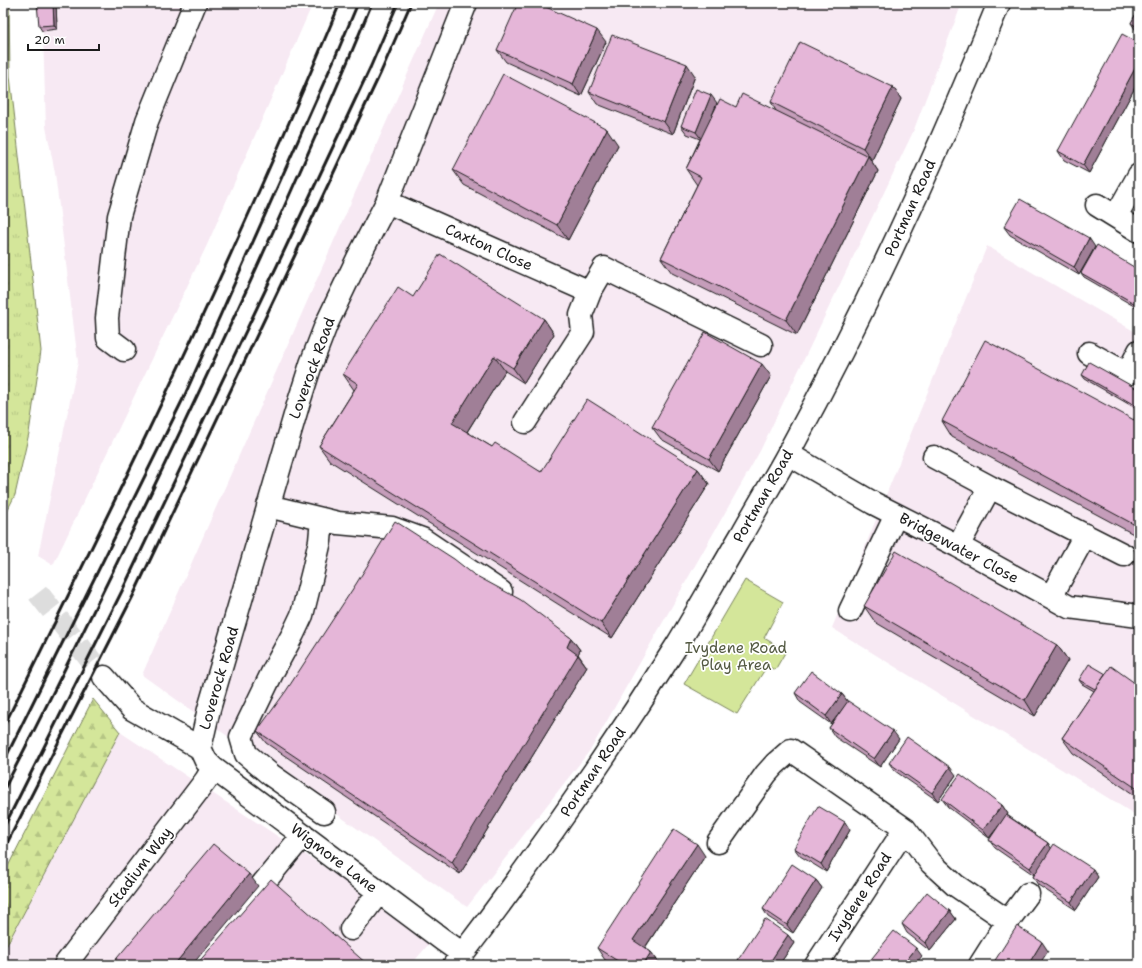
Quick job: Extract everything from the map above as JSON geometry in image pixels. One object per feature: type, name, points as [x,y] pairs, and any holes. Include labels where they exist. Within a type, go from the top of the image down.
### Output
[{"type":"street","points":[[124,350],[108,338],[107,318],[119,216],[147,122],[195,3]]},
{"type":"street","name":"Loverock Road","points":[[200,748],[209,709],[311,364],[326,325],[387,202],[466,3]]},
{"type":"street","name":"Portman Road","points":[[459,959],[539,851],[638,705],[681,638],[788,454],[879,276],[976,59],[999,3]]},
{"type":"street","points":[[1116,216],[1139,175]]},
{"type":"street","name":"Caxton Close","points":[[387,202],[590,292]]},
{"type":"street","points":[[1097,205],[1139,231]]},
{"type":"street","points":[[525,422],[583,332],[581,315],[590,292],[604,268],[761,345]]},
{"type":"street","points":[[1089,353],[1127,374],[1139,351]]},
{"type":"street","name":"Bridgewater Close","points":[[788,454],[873,503],[958,546],[1069,607],[1139,616]]},
{"type":"street","points":[[934,457],[1124,555]]},
{"type":"street","points":[[958,546],[990,487]]},
{"type":"street","points":[[268,506],[338,523],[392,528],[422,539],[519,605]]},
{"type":"street","points":[[850,611],[896,515]]},
{"type":"street","points":[[322,519],[320,541],[302,615],[241,737],[246,754],[271,775],[324,812]]},
{"type":"street","points":[[1051,597],[1085,535]]},
{"type":"street","points":[[104,677],[132,708],[200,748]]},
{"type":"street","name":"Wigmore Lane","points":[[200,748],[206,760],[213,768],[443,940],[459,959]]},
{"type":"street","points":[[718,842],[766,774],[791,750],[905,829],[931,863],[955,884],[1008,921]]},
{"type":"street","name":"Stadium Way","points":[[65,965],[206,780],[213,768]]},
{"type":"street","name":"Ivydene Road","points":[[816,965],[905,829]]},
{"type":"street","points":[[196,965],[303,835]]},
{"type":"street","points":[[350,929],[379,892]]},
{"type":"street","points":[[980,965],[1008,921],[1028,894]]},
{"type":"shaded area","points":[[42,3],[313,3],[207,245],[53,565],[38,556],[78,362],[55,173],[46,127]]},
{"type":"shaded area","points":[[439,3],[962,3],[913,132],[760,451],[591,749],[467,907],[142,675]]},
{"type":"shaded area","points":[[987,246],[1139,334],[1139,817],[832,628]]},
{"type":"shaded area","points":[[120,732],[433,939],[411,965],[3,965],[3,952]]},
{"type":"green space","points":[[3,3],[9,3],[10,76],[41,351],[29,433],[15,495],[3,519]]},
{"type":"green space","name":"Ivydene Road Play Area","points":[[745,580],[783,602],[764,638],[786,651],[775,670],[767,666],[737,714],[684,684]]},
{"type":"green space","points":[[93,699],[120,732],[3,952],[3,876]]},
{"type":"building","points":[[37,3],[53,3],[54,25],[39,26]]},
{"type":"building","points":[[518,3],[537,3],[597,30],[573,84],[497,50]]},
{"type":"building","points":[[1139,8],[1139,28],[1131,23]]},
{"type":"building","points":[[1122,34],[1139,43],[1139,61],[1083,165],[1058,151]]},
{"type":"building","points":[[612,35],[687,64],[664,122],[589,92]]},
{"type":"building","points":[[800,42],[893,87],[863,148],[771,102]]},
{"type":"building","points":[[503,74],[607,129],[557,225],[453,170]]},
{"type":"building","points":[[696,89],[711,95],[696,132],[681,126]]},
{"type":"building","points":[[742,94],[868,156],[786,320],[661,258],[701,177],[686,169],[720,99],[736,107]]},
{"type":"building","points":[[1020,199],[1089,238],[1074,267],[1004,227]]},
{"type":"building","points":[[1097,245],[1139,270],[1139,306],[1081,273]]},
{"type":"building","points":[[440,254],[544,319],[513,368],[494,356],[452,423],[492,447],[495,443],[541,472],[587,399],[698,469],[601,623],[319,446],[358,384],[343,374],[398,287],[413,297]]},
{"type":"building","points":[[705,332],[762,364],[709,459],[652,427]]},
{"type":"building","points":[[985,340],[1134,420],[1139,410],[1139,523],[1137,526],[942,421]]},
{"type":"building","points":[[1089,362],[1139,390],[1138,407],[1082,375]]},
{"type":"building","points":[[395,521],[454,559],[473,574],[521,600],[571,638],[567,647],[578,655],[452,862],[257,731],[286,691]]},
{"type":"building","points":[[896,551],[1057,645],[1025,700],[864,606]]},
{"type":"building","points":[[1089,664],[1106,674],[1095,689],[1079,680]]},
{"type":"building","points":[[1111,666],[1139,686],[1139,790],[1062,738]]},
{"type":"building","points":[[811,671],[842,694],[826,716],[795,693]]},
{"type":"building","points":[[848,701],[893,731],[874,759],[829,728]]},
{"type":"building","points":[[907,737],[950,767],[932,793],[889,763]]},
{"type":"building","points":[[960,774],[1002,805],[983,830],[942,799]]},
{"type":"building","points":[[818,806],[845,822],[821,864],[794,848]]},
{"type":"building","points":[[1006,815],[1048,843],[1030,868],[989,840]]},
{"type":"building","points":[[674,829],[697,844],[633,940],[651,952],[643,965],[624,965],[597,948]]},
{"type":"building","points":[[213,844],[249,874],[174,965],[113,965],[112,964]]},
{"type":"building","points":[[1054,844],[1093,869],[1071,902],[1033,877]]},
{"type":"building","points":[[792,864],[816,880],[787,925],[763,909]]},
{"type":"building","points":[[271,879],[368,965],[196,965]]},
{"type":"building","points":[[927,892],[950,911],[925,943],[902,924]]},
{"type":"building","points":[[765,919],[788,935],[768,965],[746,965],[738,960]]},
{"type":"building","points":[[1017,926],[1042,942],[1028,965],[992,965]]},
{"type":"building","points":[[894,931],[916,948],[903,965],[871,965],[868,963]]},
{"type":"tunnel","points":[[38,593],[104,677]]},
{"type":"railway","points":[[3,728],[124,481],[213,294],[304,89],[340,3]]},
{"type":"railway","points":[[3,763],[183,399],[358,3]]},
{"type":"railway","points":[[3,791],[94,610],[206,378],[319,129],[372,3]]},
{"type":"railway","points":[[3,829],[122,591],[370,68],[398,3]]},
{"type":"railway","points":[[3,851],[133,596],[381,72],[411,3]]}]
